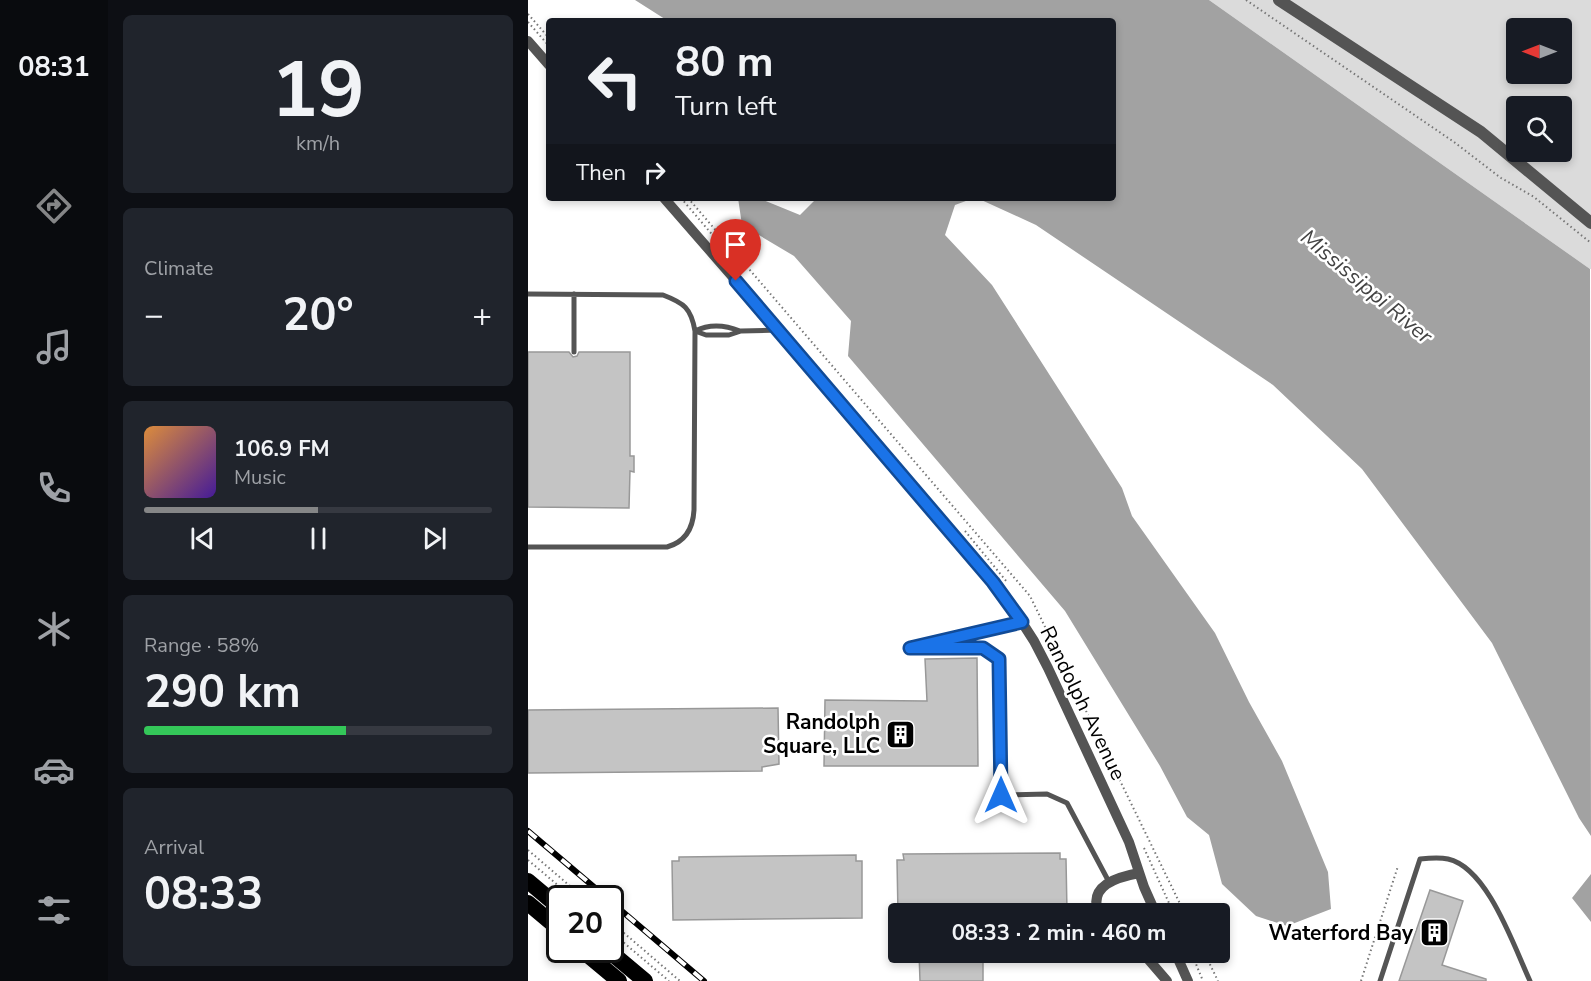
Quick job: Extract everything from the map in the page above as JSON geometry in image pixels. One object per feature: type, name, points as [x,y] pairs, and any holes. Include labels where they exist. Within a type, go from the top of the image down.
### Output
[{"type":"highway","points":[[528,881],[546,896]]},
{"type":"highway","points":[[528,903],[546,918]]},
{"type":"highway","points":[[598,963],[619,981]]},
{"type":"highway","points":[[624,963],[645,981]]},
{"type":"street","points":[[1279,0],[1481,132],[1591,223]]},
{"type":"street","points":[[528,41],[546,62]]},
{"type":"street","name":"Randolph Avenue","points":[[667,201],[993,582],[1022,622],[1048,668],[1129,842],[1151,903]]},
{"type":"street","points":[[1098,903],[1097,897],[1109,882],[1139,873]]},
{"type":"street","points":[[1152,963],[1167,981]]},
{"type":"street","points":[[1180,963],[1188,981]]},
{"type":"lane","points":[[528,294],[663,295],[677,300],[688,309],[695,331],[694,522],[689,532],[682,540],[667,547],[528,547]]},
{"type":"lane","points":[[574,294],[574,352]]},
{"type":"lane","points":[[695,331],[706,335],[729,335],[741,331],[779,330]]},
{"type":"lane","points":[[1022,622],[910,648],[983,648],[999,659],[1001,795],[1047,794],[1067,803],[1109,882]]},
{"type":"lane","points":[[1380,981],[1420,859],[1434,858],[1449,859],[1462,865],[1478,879],[1490,896],[1530,981]]},
{"type":"path","points":[[1246,0],[1454,142],[1501,178],[1534,197],[1591,243]]},
{"type":"path","points":[[528,14],[546,35]]},
{"type":"path","points":[[528,22],[546,43]]},
{"type":"path","points":[[528,850],[569,885]]},
{"type":"path","points":[[528,860],[558,885]]},
{"type":"path","points":[[1361,981],[1398,866]]},
{"type":"path","points":[[624,933],[680,981]]},
{"type":"path","points":[[624,943],[669,981]]},
{"type":"path","points":[[1196,963],[1203,981]]},
{"type":"path","points":[[1209,963],[1218,981]]},
{"type":"shaded area","points":[[1209,0],[1591,0],[1590,269]]},
{"type":"water","name":"Mississippi River","points":[[635,0],[1209,0],[1590,269],[1591,836],[1579,818],[1492,643],[1362,469],[1273,385],[1036,225],[984,201],[1116,201],[1116,18],[663,18]]},
{"type":"water","points":[[738,201],[765,201],[800,215],[814,201],[966,201],[955,205],[945,235],[992,285],[1122,488],[1132,516],[1215,633],[1249,702],[1282,761],[1328,872],[1331,909],[1287,926],[1256,916],[1222,884],[1209,835],[1187,817],[1160,766],[1065,611],[848,356],[851,321],[794,256],[742,225]]},
{"type":"water","points":[[1591,874],[1591,922],[1572,898]]},
{"type":"building","points":[[528,352],[569,352],[573,357],[579,352],[630,352],[630,456],[634,456],[634,472],[630,471],[629,508],[528,507]]},
{"type":"building","name":"Randolph Square, LLC","points":[[977,658],[978,766],[824,766],[825,700],[927,701],[925,659]]},
{"type":"building","points":[[778,708],[779,764],[762,767],[762,771],[528,773],[528,710]]},
{"type":"building","points":[[1060,853],[1060,859],[1066,859],[1067,903],[898,903],[897,860],[904,860],[903,854]]},
{"type":"building","points":[[856,855],[856,861],[862,861],[862,918],[673,920],[672,861],[679,861],[679,857]]},
{"type":"building","name":"Waterford Bay","points":[[1430,890],[1463,901],[1442,965],[1486,979],[1486,981],[1399,981]]},
{"type":"building","points":[[919,963],[983,963],[983,981],[920,981]]},
{"type":"railway","points":[[528,831],[592,885]]},
{"type":"railway","points":[[624,913],[704,981]]},
{"type":"place","name":"Randolph Square, LLC","points":[[901,734]]},
{"type":"place","name":"Waterford Bay","points":[[1434,933]]},
{"type":"route","points":[[736,281],[993,582],[1022,622],[910,648],[983,648],[999,659],[1001,795]]}]
